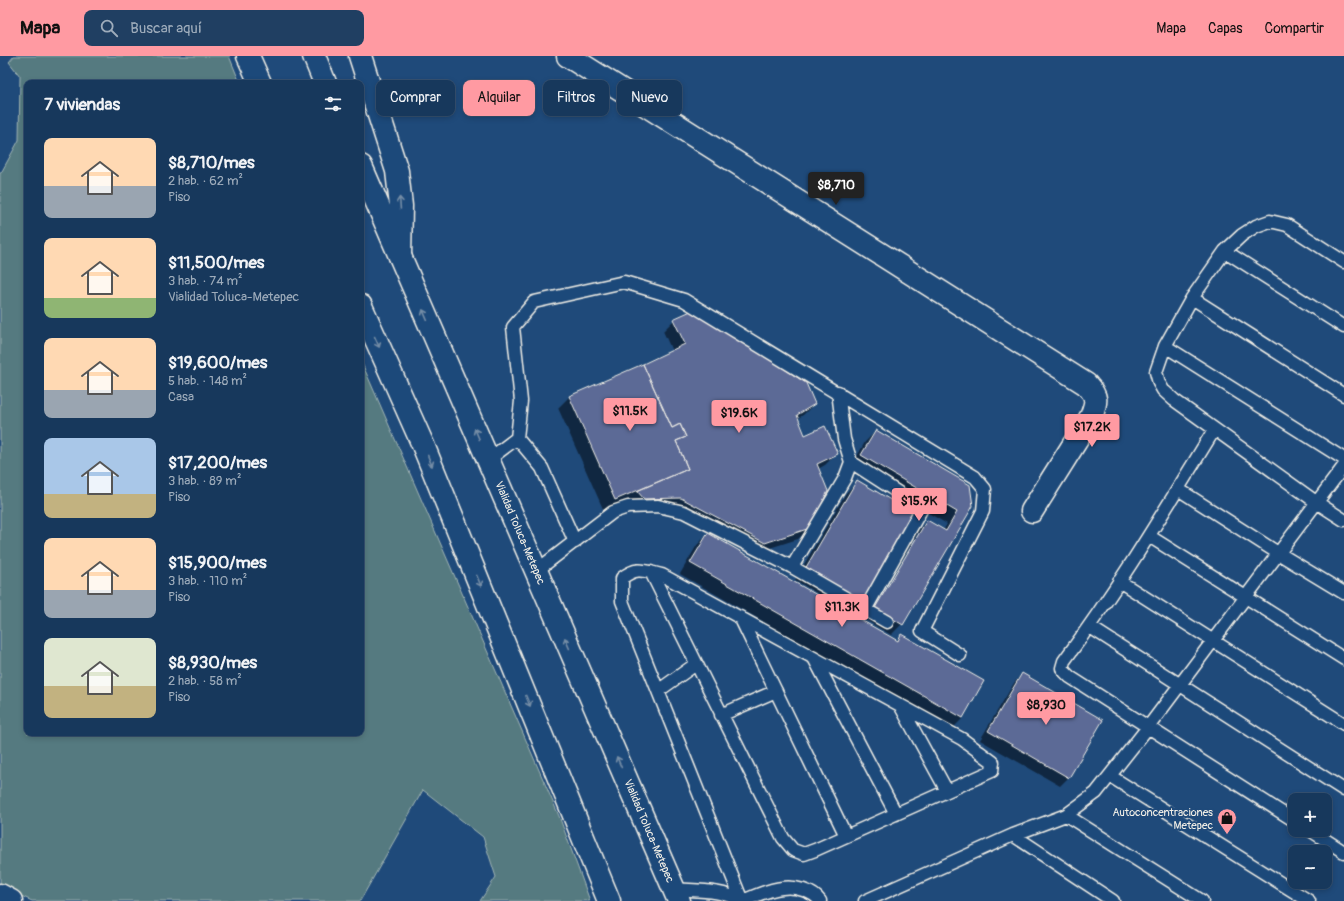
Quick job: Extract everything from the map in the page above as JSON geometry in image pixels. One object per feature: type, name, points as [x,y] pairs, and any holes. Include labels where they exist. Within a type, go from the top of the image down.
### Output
[{"type":"main road","points":[[248,56],[259,80]]},
{"type":"main road","points":[[314,56],[325,80]]},
{"type":"main road","points":[[360,56],[397,171],[401,206],[400,256]]},
{"type":"main road","points":[[568,56],[1086,384],[1094,393],[1095,400],[1091,417],[1032,511]]},
{"type":"main road","name":"Vialidad Toluca-Metepec","points":[[364,173],[677,895]]},
{"type":"main road","points":[[364,313],[423,445],[609,901]]},
{"type":"main road","points":[[0,895],[11,901]]},
{"type":"lane","points":[[1344,262],[1287,225],[1270,221],[1256,226],[1242,235],[1225,251],[1192,298],[1166,346],[1156,372],[1163,390],[1174,400],[1214,430],[1344,520]]},
{"type":"lane","points":[[1225,251],[1344,327]]},
{"type":"lane","points":[[575,542],[542,468],[517,438],[521,402],[513,327],[534,302],[624,282],[684,300],[838,392],[974,477],[985,489],[983,511],[922,631],[960,655]]},
{"type":"lane","points":[[1192,298],[1344,395]]},
{"type":"lane","points":[[1166,346],[1344,458]]},
{"type":"lane","points":[[792,567],[845,478],[851,462],[844,439],[838,392]]},
{"type":"lane","points":[[1214,430],[1149,536],[1090,627],[1064,661],[1062,668],[1065,672],[1288,816]]},
{"type":"lane","points":[[488,460],[517,438]]},
{"type":"lane","points":[[851,462],[922,508],[865,610]]},
{"type":"lane","points":[[865,901],[1013,835],[1066,815],[1096,793],[1149,726],[1344,466]]},
{"type":"lane","points":[[1178,489],[1344,593]]},
{"type":"lane","points":[[536,571],[613,512],[628,507],[658,506],[684,512],[792,567],[886,622]]},
{"type":"lane","points":[[1149,536],[1344,659]]},
{"type":"lane","points":[[651,572],[783,838],[793,850],[804,854],[896,814],[992,771],[993,762],[962,739],[662,575],[651,572],[640,570],[628,574],[622,578],[622,601],[742,901]]},
{"type":"lane","points":[[1119,581],[1344,724]]},
{"type":"lane","points":[[740,618],[846,836]]},
{"type":"lane","points":[[1090,627],[1344,790]]},
{"type":"lane","points":[[814,658],[896,814]]},
{"type":"lane","points":[[658,691],[696,664]]},
{"type":"lane","points":[[722,715],[776,691]]},
{"type":"lane","points":[[900,705],[947,791]]},
{"type":"lane","points":[[1110,776],[1309,901]]},
{"type":"lane","points":[[1066,815],[1202,901]]},
{"type":"lane","points":[[1013,835],[1113,901]]},
{"type":"lane","points":[[1321,837],[1344,852]]},
{"type":"lane","points":[[677,895],[716,892],[742,901],[783,888],[808,892],[817,896],[820,901]]},
{"type":"green space","points":[[14,56],[229,56],[239,80],[24,80],[24,736],[364,736],[364,368],[559,816],[590,901],[480,901],[496,877],[483,837],[423,790],[360,901],[32,901],[0,886],[0,173],[19,140],[20,76],[9,62]]},
{"type":"building","points":[[693,310],[806,383],[815,404],[797,415],[805,435],[825,426],[838,454],[817,464],[828,491],[810,528],[765,543],[681,498],[644,499],[637,491],[688,469],[676,441],[686,437],[680,424],[672,428],[643,364],[685,344],[673,319]]},
{"type":"building","points":[[643,364],[672,428],[680,424],[686,437],[676,441],[688,469],[615,500],[569,396]]},
{"type":"building","points":[[876,430],[970,485],[973,506],[903,625],[875,608],[927,520],[946,531],[957,512],[861,455]]},
{"type":"building","points":[[857,480],[916,515],[864,604],[805,569]]},
{"type":"building","points":[[708,533],[898,641],[901,634],[984,681],[963,718],[690,563]]},
{"type":"building","points":[[1022,673],[1103,720],[1069,778],[988,731]]},
{"type":"place","name":"Autoconcentraciones Metepec","points":[[1227,835]]}]
